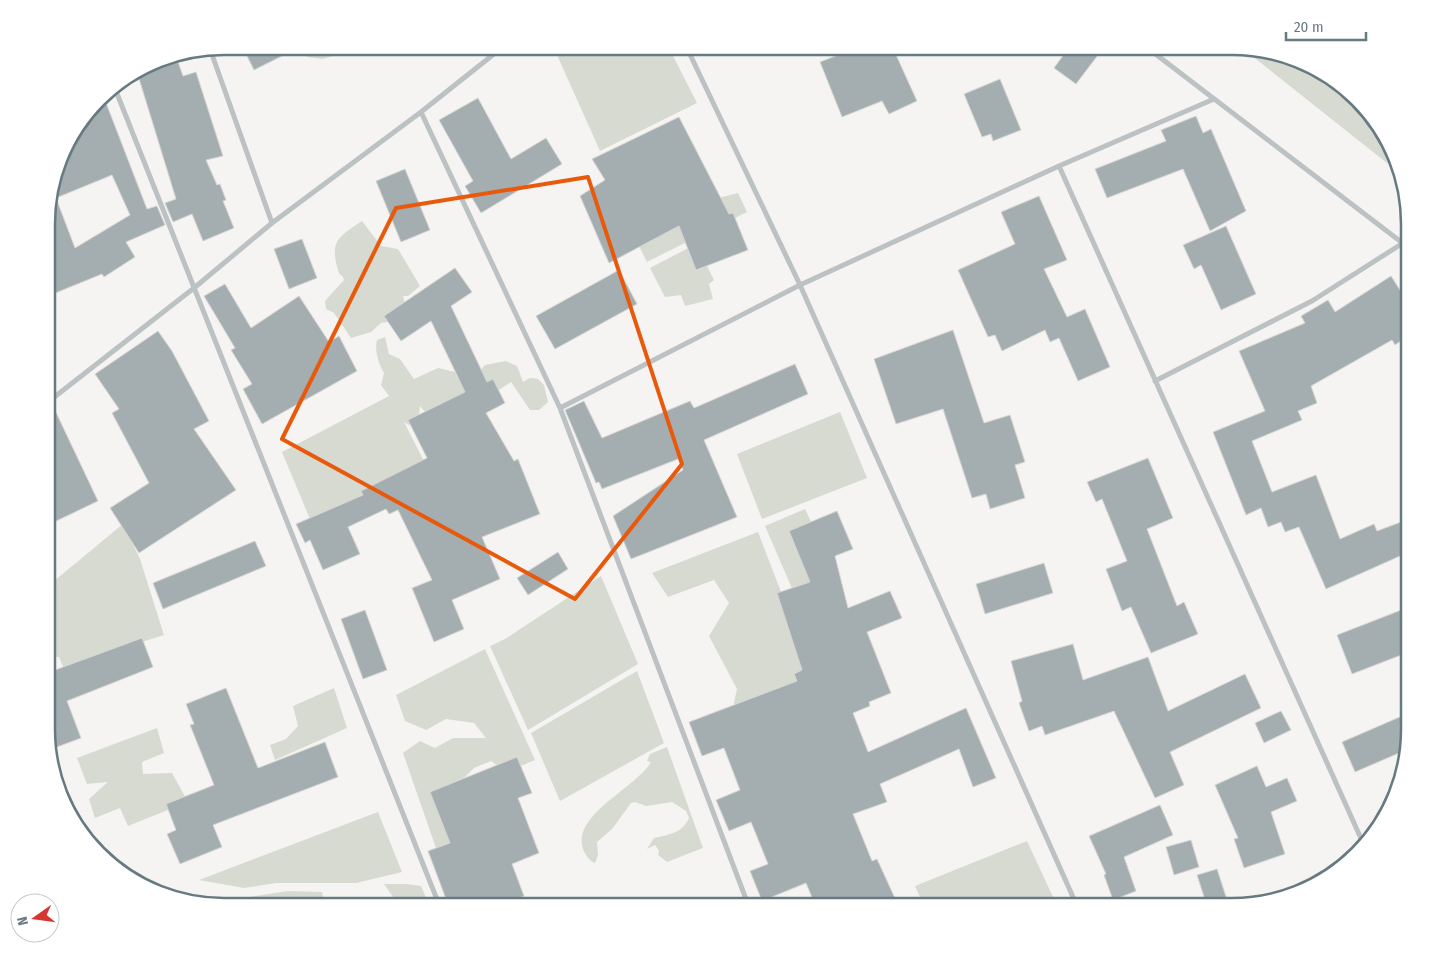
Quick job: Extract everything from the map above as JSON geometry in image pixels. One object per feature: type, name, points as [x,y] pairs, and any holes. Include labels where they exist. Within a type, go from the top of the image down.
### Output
[{"type":"street","points":[[55,397],[194,288],[272,223],[421,112],[493,55]]},
{"type":"street","points":[[690,55],[800,285],[1073,898]]},
{"type":"street","points":[[1157,55],[1401,241]]},
{"type":"street","points":[[212,56],[272,223]]},
{"type":"street","points":[[117,93],[436,898]]},
{"type":"street","points":[[560,408],[800,285],[1059,166],[1214,99]]},
{"type":"street","points":[[421,112],[560,408],[746,898]]},
{"type":"street","points":[[1059,166],[1361,838]]},
{"type":"street","points":[[1155,381],[1312,301],[1401,244]]},
{"type":"highlighted area","points":[[588,177],[682,464],[575,599],[282,439],[396,208]]},
{"type":"shaded area","points":[[307,55],[337,55],[322,59],[307,57]]},
{"type":"shaded area","points":[[557,55],[673,55],[697,103],[600,151]]},
{"type":"shaded area","points":[[1252,56],[1287,64],[1307,72],[1335,90],[1352,104],[1366,121],[1384,149],[1391,166]]},
{"type":"shaded area","points":[[738,193],[747,212],[647,262],[633,234],[692,205]]},
{"type":"shaded area","points":[[362,221],[381,246],[398,249],[420,286],[408,296],[403,296],[406,307],[394,321],[381,323],[371,332],[351,338],[334,313],[326,309],[325,301],[344,280],[339,272],[336,260],[335,252],[338,240]]},
{"type":"shaded area","points":[[696,244],[714,280],[709,284],[713,299],[685,306],[681,295],[665,297],[650,268]]},
{"type":"shaded area","points":[[385,337],[389,354],[400,359],[414,379],[438,368],[455,372],[458,379],[467,380],[474,377],[485,365],[506,361],[517,366],[523,382],[530,378],[538,379],[544,385],[548,402],[539,410],[530,410],[511,382],[491,395],[426,413],[420,406],[418,423],[409,425],[404,422],[427,467],[312,524],[282,452],[389,396],[381,385],[384,373],[376,348],[377,340]]},
{"type":"shaded area","points":[[840,412],[867,478],[762,519],[737,454]]},
{"type":"shaded area","points":[[805,509],[815,530],[823,581],[794,593],[765,526]]},
{"type":"shaded area","points":[[123,524],[140,559],[164,635],[63,667],[59,657],[55,657],[55,580]]},
{"type":"shaded area","points":[[758,532],[813,675],[736,706],[734,703],[737,689],[709,636],[729,603],[714,580],[668,597],[652,573]]},
{"type":"shaded area","points":[[601,576],[638,664],[528,730],[490,646],[505,639]]},
{"type":"shaded area","points":[[485,649],[535,760],[507,772],[491,761],[474,768],[446,796],[461,840],[437,851],[403,753],[420,741],[435,748],[453,738],[486,738],[474,723],[446,719],[426,730],[405,721],[396,695]]},
{"type":"shaded area","points":[[637,671],[664,743],[560,801],[531,733]]},
{"type":"shaded area","points":[[334,688],[347,728],[275,760],[270,745],[286,739],[298,726],[293,706]]},
{"type":"shaded area","points":[[157,728],[164,753],[142,762],[143,774],[172,773],[188,802],[128,826],[120,808],[95,818],[89,799],[108,782],[87,784],[77,758]]},
{"type":"shaded area","points":[[667,747],[703,848],[667,862],[658,855],[659,851],[655,845],[647,849],[654,838],[679,830],[689,818],[686,811],[672,802],[646,806],[635,802],[631,803],[612,829],[597,842],[598,855],[595,863],[593,862],[583,849],[582,837],[586,825],[595,813],[643,772],[651,762],[647,761],[650,754]]},
{"type":"shaded area","points":[[378,812],[402,872],[356,883],[276,883],[244,888],[199,880]]},
{"type":"shaded area","points":[[1027,841],[1053,897],[920,898],[915,886]]},
{"type":"shaded area","points":[[384,884],[421,886],[426,898],[393,898]]},
{"type":"shaded area","points":[[288,891],[322,892],[323,898],[243,898]]},
{"type":"building","points":[[246,55],[284,55],[254,70]]},
{"type":"building","points":[[838,55],[896,55],[917,101],[889,114],[882,101],[842,117],[820,62]]},
{"type":"building","points":[[1063,55],[1098,55],[1076,84],[1054,68]]},
{"type":"building","points":[[178,62],[183,76],[196,72],[223,156],[206,160],[217,185],[220,184],[226,200],[223,201],[234,228],[203,241],[192,214],[173,222],[165,203],[176,199],[139,78],[149,72]]},
{"type":"building","points":[[1000,79],[1021,130],[993,141],[991,134],[982,137],[964,94]]},
{"type":"building","points":[[478,98],[511,159],[546,138],[562,164],[481,213],[465,186],[473,181],[439,120]]},
{"type":"building","points":[[106,103],[147,209],[157,206],[165,225],[126,242],[135,257],[104,277],[102,274],[55,293],[57,199],[75,248],[130,215],[112,175],[57,198],[64,169],[78,139],[97,112]]},
{"type":"building","points":[[1196,116],[1203,133],[1211,129],[1246,211],[1210,231],[1183,169],[1107,198],[1095,169],[1166,141],[1161,130]]},
{"type":"building","points":[[679,117],[729,214],[733,213],[748,250],[696,270],[679,226],[609,263],[580,196],[605,180],[592,159]]},
{"type":"building","points":[[405,169],[430,230],[401,242],[376,181]]},
{"type":"building","points":[[1039,196],[1067,260],[1044,269],[1067,317],[1085,309],[1110,367],[1078,381],[1059,338],[1050,342],[1045,330],[1002,351],[995,335],[988,337],[958,270],[1015,244],[1001,212]]},
{"type":"building","points":[[1226,226],[1256,294],[1221,310],[1201,265],[1194,269],[1183,245]]},
{"type":"building","points":[[302,239],[317,278],[289,289],[274,249]]},
{"type":"building","points":[[455,268],[472,292],[451,306],[487,382],[493,379],[505,403],[486,413],[514,461],[518,459],[540,514],[482,537],[500,579],[452,600],[464,629],[434,642],[412,588],[432,580],[398,510],[389,514],[386,509],[348,527],[360,554],[323,570],[310,540],[305,543],[296,524],[363,495],[361,491],[427,458],[408,420],[465,392],[431,321],[401,341],[384,316]]},
{"type":"building","points":[[619,270],[637,304],[555,349],[536,316]]},
{"type":"building","points":[[1391,276],[1401,292],[1401,341],[1395,345],[1392,340],[1311,386],[1317,403],[1298,411],[1302,420],[1252,441],[1272,492],[1316,475],[1340,539],[1374,524],[1377,531],[1401,522],[1401,556],[1326,589],[1299,527],[1285,532],[1281,522],[1268,527],[1261,508],[1246,515],[1213,432],[1265,411],[1239,351],[1305,323],[1301,316],[1328,300],[1335,312]]},
{"type":"building","points":[[225,284],[251,328],[299,296],[329,342],[339,336],[357,371],[262,424],[243,389],[252,384],[231,350],[235,348],[204,296]]},
{"type":"building","points":[[953,330],[984,423],[1010,415],[1025,462],[1015,465],[1025,498],[990,509],[986,494],[972,498],[943,409],[896,424],[874,359]]},
{"type":"building","points":[[158,331],[172,351],[209,421],[194,429],[236,490],[139,553],[110,508],[149,483],[112,413],[119,409],[95,374]]},
{"type":"building","points":[[795,364],[808,394],[704,440],[737,517],[631,559],[613,516],[683,470],[678,459],[602,489],[599,482],[596,483],[565,410],[584,401],[602,438],[690,401],[694,408]]},
{"type":"building","points":[[55,410],[98,501],[55,522]]},
{"type":"building","points":[[1148,458],[1173,518],[1147,529],[1177,606],[1184,602],[1198,634],[1151,653],[1131,607],[1122,611],[1106,569],[1127,561],[1102,499],[1096,502],[1087,482]]},
{"type":"building","points":[[837,511],[853,549],[835,556],[848,608],[890,591],[902,618],[867,632],[891,693],[869,702],[870,706],[853,713],[868,752],[966,708],[996,778],[973,787],[959,749],[880,784],[887,802],[853,814],[872,861],[877,859],[895,898],[812,898],[806,883],[769,898],[761,898],[750,871],[768,864],[751,822],[729,831],[716,800],[740,790],[724,748],[702,756],[689,722],[797,681],[794,674],[802,670],[777,593],[810,582],[789,531]]},
{"type":"building","points":[[255,541],[266,566],[163,609],[153,583]]},
{"type":"building","points":[[558,552],[568,569],[528,595],[517,578]]},
{"type":"building","points":[[1044,563],[1053,593],[985,614],[976,584]]},
{"type":"building","points":[[365,610],[387,670],[363,679],[341,619]]},
{"type":"building","points":[[1401,610],[1401,655],[1352,674],[1337,635]]},
{"type":"building","points":[[142,638],[153,667],[67,701],[81,738],[57,747],[55,729],[55,670]]},
{"type":"building","points":[[1073,644],[1083,680],[1148,657],[1168,711],[1245,674],[1261,708],[1170,752],[1184,785],[1155,798],[1114,711],[1045,735],[1042,726],[1029,731],[1019,703],[1022,701],[1011,661]]},
{"type":"building","points":[[226,688],[258,768],[325,742],[338,777],[213,825],[222,847],[180,864],[167,834],[176,830],[166,804],[214,785],[190,725],[194,724],[186,704]]},
{"type":"building","points":[[1281,711],[1291,730],[1264,743],[1255,723]]},
{"type":"building","points":[[1401,716],[1399,753],[1355,772],[1342,742]]},
{"type":"building","points":[[517,757],[532,793],[518,798],[539,853],[512,864],[524,896],[519,898],[446,898],[428,851],[450,843],[430,792]]},
{"type":"building","points":[[1257,766],[1266,787],[1287,778],[1297,801],[1271,812],[1285,854],[1244,868],[1234,839],[1238,838],[1215,785]]},
{"type":"building","points":[[1160,805],[1173,835],[1124,857],[1136,891],[1118,898],[1112,898],[1104,875],[1106,874],[1089,836]]},
{"type":"building","points":[[1191,840],[1199,867],[1174,875],[1166,847]]},
{"type":"building","points":[[1217,869],[1226,898],[1204,898],[1197,875]]}]
